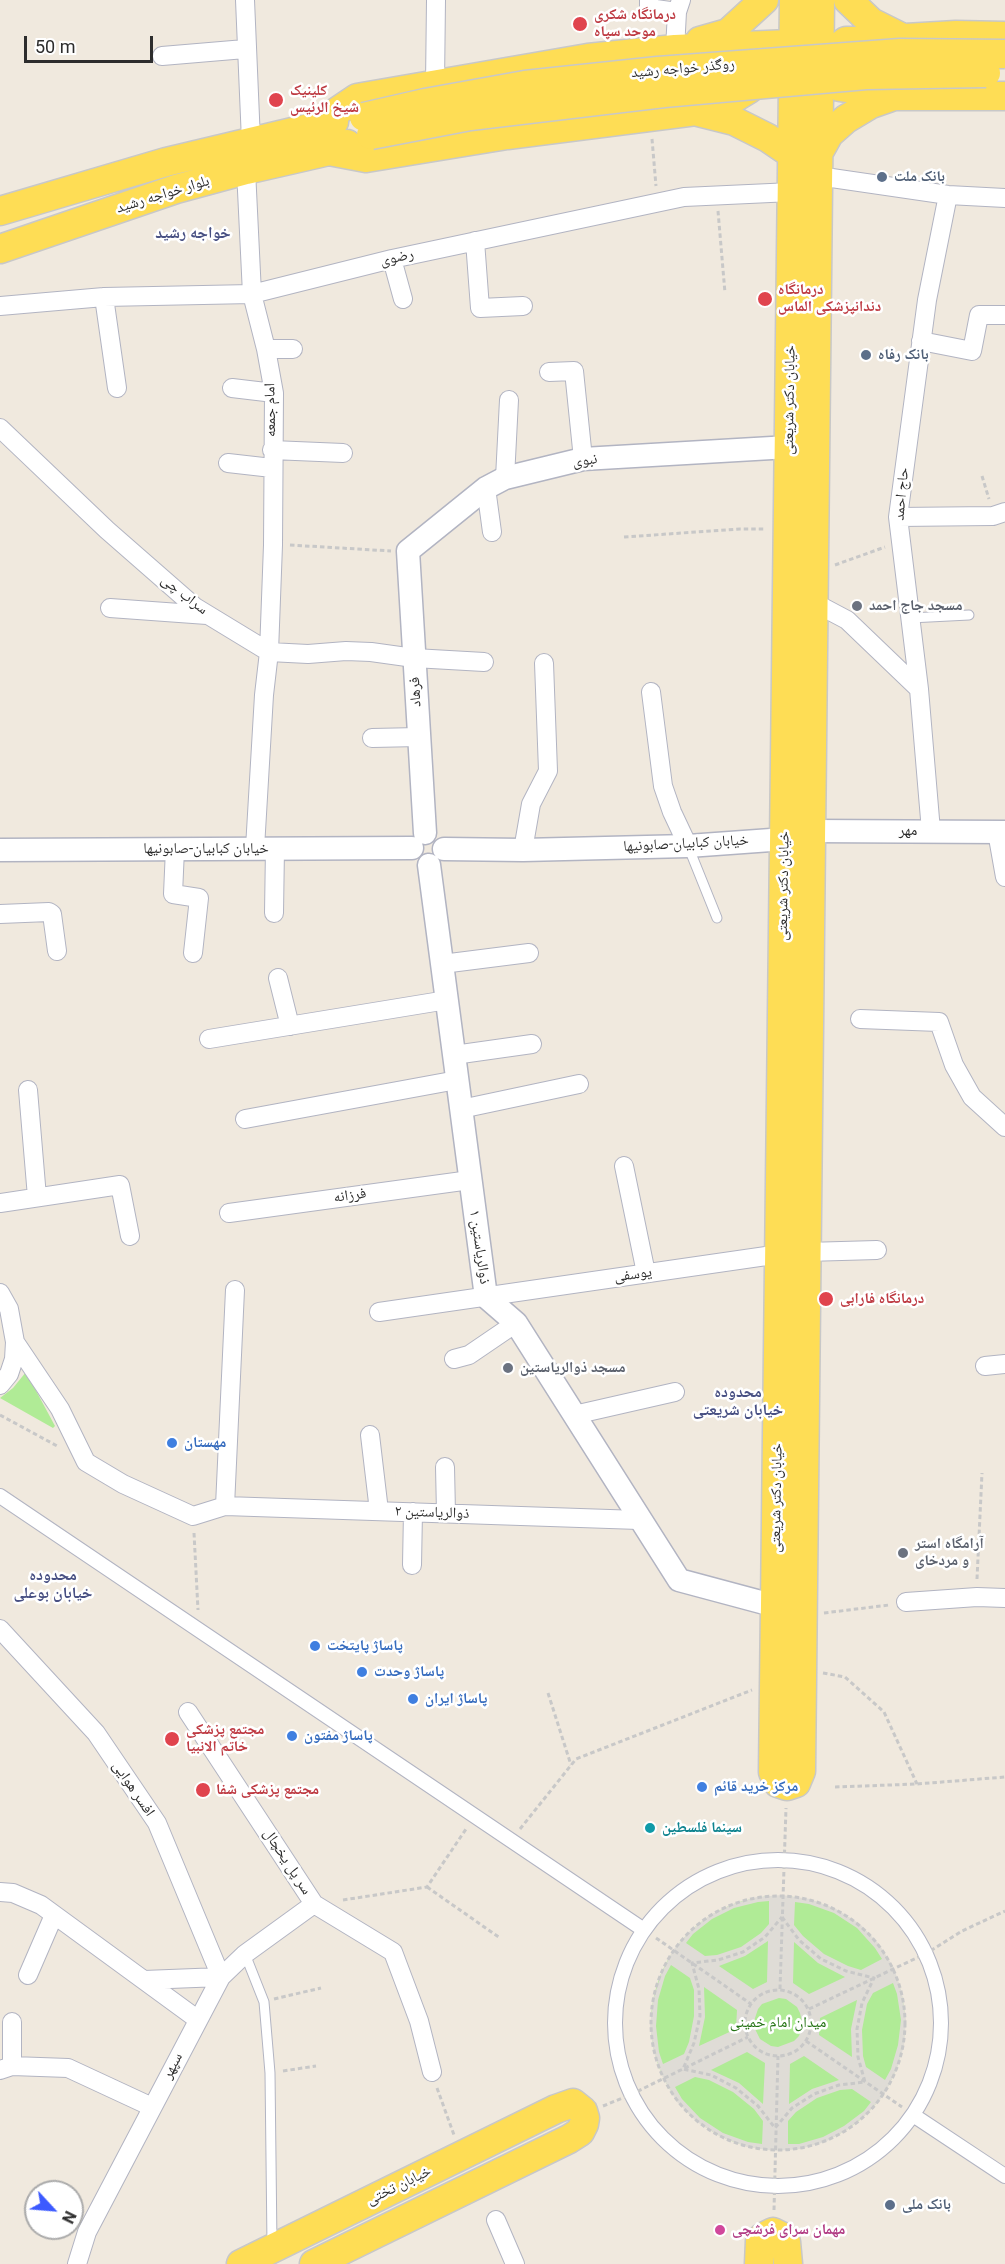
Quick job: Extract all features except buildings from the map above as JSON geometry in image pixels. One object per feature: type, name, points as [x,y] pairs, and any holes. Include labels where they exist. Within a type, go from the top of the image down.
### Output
[{"type":"main road","points":[[675,49],[728,33],[764,0]]},
{"type":"main road","name":"خیابان دکتر شریعتی","points":[[794,0],[807,44]]},
{"type":"main road","name":"خیابان دکتر شریعتی","points":[[798,835],[814,573],[807,44],[820,0]]},
{"type":"main road","points":[[848,0],[871,22],[903,38]]},
{"type":"main road","points":[[892,94],[840,87],[830,70],[835,50],[846,42],[956,34],[1005,36]]},
{"type":"main road","points":[[317,125],[357,98],[588,58],[675,49],[807,44]]},
{"type":"main road","points":[[329,151],[366,158],[507,135],[696,111],[726,103],[749,89],[753,70],[751,65],[739,57],[723,53],[675,49]]},
{"type":"main road","name":"روگذر خواجه رشید","points":[[368,126],[425,103],[525,85],[658,71],[900,53],[1005,54]]},
{"type":"main road","name":"روگذر خواجه رشید","points":[[368,126],[756,84],[866,75],[1005,74]]},
{"type":"main road","points":[[696,111],[734,121],[810,161],[830,134],[846,119],[892,94]]},
{"type":"main road","points":[[806,99],[892,94],[1005,96]]},
{"type":"main road","name":"بلوار خواجه رشید","points":[[0,211],[166,162],[317,125],[368,126]]},
{"type":"main road","name":"بلوار خواجه رشید","points":[[0,249],[176,189],[329,151],[368,126]]},
{"type":"main road","name":"خیابان دکتر شریعتی","points":[[787,1776],[801,1670],[802,1616],[789,1564],[798,835],[788,529],[792,192],[810,161]]},
{"type":"main road","name":"خیابان دکتر شریعتی","points":[[787,1776],[775,1681],[776,1606],[789,1564]]},
{"type":"main road","name":"خیابان تختی","points":[[241,2264],[556,2109],[573,2103],[584,2113]]},
{"type":"main road","points":[[284,2243],[312,2264],[569,2139],[580,2132],[584,2124],[584,2113]]},
{"type":"street","points":[[245,0],[245,49],[251,141]]},
{"type":"street","points":[[435,84],[436,0]]},
{"type":"street","points":[[649,0],[649,8],[679,6],[675,49]]},
{"type":"street","points":[[162,56],[245,49]]},
{"type":"street","points":[[810,161],[948,195],[1005,198]]},
{"type":"street","name":"امام جمعه","points":[[246,170],[252,294],[274,393],[273,544],[265,848],[274,913]]},
{"type":"street","name":"رضوی","points":[[0,306],[104,297],[252,294],[392,259],[684,197],[792,192]]},
{"type":"street","name":"حاج احمد","points":[[931,831],[919,689],[898,517],[927,300],[948,195]]},
{"type":"street","points":[[476,241],[480,308],[523,306]]},
{"type":"street","points":[[392,259],[403,299]]},
{"type":"street","points":[[104,297],[117,388]]},
{"type":"street","points":[[921,341],[972,351],[979,315],[1005,315]]},
{"type":"street","points":[[266,349],[293,349]]},
{"type":"street","points":[[549,372],[574,370],[583,459]]},
{"type":"street","points":[[232,388],[274,393]]},
{"type":"street","points":[[492,532],[496,483],[509,400]]},
{"type":"street","name":"سراب چی","points":[[0,428],[107,530],[195,607],[269,652],[308,654],[371,652],[414,658],[484,662]]},
{"type":"street","name":"نبوی","points":[[408,552],[496,483],[583,459],[789,447]]},
{"type":"street","points":[[228,463],[343,453]]},
{"type":"street","points":[[898,517],[999,514]]},
{"type":"street","name":"فرهاد","points":[[408,552],[419,736],[419,840]]},
{"type":"street","points":[[813,602],[847,620],[919,689]]},
{"type":"street","points":[[110,608],[209,615]]},
{"type":"street","points":[[523,850],[531,804],[548,771],[544,663]]},
{"type":"street","points":[[651,692],[663,786],[688,846]]},
{"type":"street","points":[[372,738],[419,736]]},
{"type":"street","name":"مهر","points":[[798,835],[931,831],[1001,832]]},
{"type":"street","points":[[1001,832],[1005,877]]},
{"type":"street","name":"خیابان کبابیان-صابونیها","points":[[436,857],[523,850],[688,846],[798,835]]},
{"type":"street","points":[[419,840],[418,861],[436,857]]},
{"type":"street","name":"خیابان کبابیان-صابونیها","points":[[0,850],[265,848],[419,840]]},
{"type":"street","points":[[175,849],[173,894],[199,898],[193,953]]},
{"type":"street","name":"ذوالریاستین ۱","points":[[436,857],[442,964],[486,1297],[516,1323],[679,1580],[776,1606]]},
{"type":"street","points":[[0,914],[49,912],[52,914],[57,951]]},
{"type":"street","points":[[442,964],[529,953]]},
{"type":"street","points":[[278,978],[290,1026]]},
{"type":"street","points":[[209,1039],[447,1000]]},
{"type":"street","points":[[860,1018],[939,1022],[954,1065],[972,1097],[1005,1127]]},
{"type":"street","points":[[454,1055],[532,1044]]},
{"type":"street","points":[[245,1119],[457,1080]]},
{"type":"street","points":[[461,1109],[579,1084]]},
{"type":"street","points":[[28,1090],[38,1197]]},
{"type":"street","points":[[624,1166],[646,1273]]},
{"type":"street","name":"فرزانه","points":[[229,1213],[470,1180]]},
{"type":"street","points":[[0,1203],[120,1185],[130,1236]]},
{"type":"street","name":"یوسفی","points":[[380,1312],[793,1253],[877,1251]]},
{"type":"street","points":[[225,1506],[235,1290]]},
{"type":"street","points":[[0,1385],[9,1374],[14,1359],[15,1342],[5,1301]]},
{"type":"street","points":[[454,1359],[469,1355],[516,1323]]},
{"type":"street","points":[[15,1342],[60,1409],[86,1462],[123,1484],[193,1516]]},
{"type":"street","points":[[985,1366],[1005,1365]]},
{"type":"street","points":[[574,1416],[675,1392]]},
{"type":"street","points":[[370,1435],[379,1511]]},
{"type":"street","points":[[445,1467],[446,1513]]},
{"type":"street","points":[[0,1496],[644,1930]]},
{"type":"street","name":"ذوالریاستین ۲","points":[[193,1516],[225,1506],[639,1520]]},
{"type":"street","points":[[412,1565],[413,1512]]},
{"type":"street","points":[[906,1602],[977,1597],[1005,1598]]},
{"type":"street","name":"افسر هوایی","points":[[2,1635],[96,1733],[157,1823],[221,1977]]},
{"type":"street","name":"سر پل یخچال","points":[[188,1713],[314,1904]]},
{"type":"street","points":[[784,1858],[818,1864],[852,1876],[883,1896],[908,1922],[927,1953],[938,1985],[942,2019],[939,2052],[929,2085],[914,2115],[892,2140],[858,2165],[838,2175],[807,2184],[775,2187],[739,2182],[706,2170],[676,2151],[651,2126],[630,2095],[619,2063],[615,2029],[617,1994],[627,1960],[644,1930],[665,1905],[700,1880],[719,1870],[750,1861],[784,1858]]},
{"type":"street","points":[[0,1892],[13,1893],[41,1905],[197,2019]]},
{"type":"street","points":[[314,1904],[393,1952],[419,2021],[432,2072]]},
{"type":"street","name":"سپهر","points":[[77,2264],[87,2232],[221,1977],[245,1954],[314,1904]]},
{"type":"street","points":[[28,1975],[54,1915]]},
{"type":"street","points":[[144,1980],[221,1977]]},
{"type":"street","points":[[12,2022],[6,2068],[68,2068],[152,2107]]},
{"type":"street","points":[[914,2115],[1005,2176]]},
{"type":"street","points":[[496,2220],[515,2264]]},
{"type":"lane","points":[[910,618],[969,615]]},
{"type":"lane","points":[[688,846],[717,918]]},
{"type":"lane","points":[[245,1954],[264,2002],[284,2243]]},
{"type":"path","points":[[650,117],[657,203]]},
{"type":"path","points":[[716,194],[725,292]]},
{"type":"path","points":[[982,476],[999,514]]},
{"type":"path","points":[[624,537],[740,529],[788,529]]},
{"type":"path","points":[[814,573],[901,541]]},
{"type":"path","points":[[273,544],[408,552]]},
{"type":"path","points":[[0,1415],[86,1462]]},
{"type":"path","points":[[977,1597],[982,1473]]},
{"type":"path","points":[[193,1516],[199,1630]]},
{"type":"path","points":[[802,1616],[906,1602]]},
{"type":"path","points":[[801,1670],[845,1677],[884,1712],[917,1784]]},
{"type":"path","points":[[512,1840],[576,1759],[775,1681]]},
{"type":"path","points":[[548,1693],[571,1765]]},
{"type":"path","points":[[780,1989],[787,1776]]},
{"type":"path","points":[[835,1787],[917,1784],[1005,1777]]},
{"type":"path","points":[[475,1816],[427,1887],[501,1938]]},
{"type":"path","name":"سر پل یخچال","points":[[314,1904],[427,1887]]},
{"type":"path","points":[[782,1895],[810,1899],[828,1905],[860,1924],[879,1944],[894,1968],[904,2002],[906,2020],[904,2046],[896,2071],[884,2095],[867,2114],[847,2130],[825,2142],[808,2147],[775,2151],[747,2147],[721,2137],[705,2127],[678,2102],[663,2078],[654,2053],[651,2026],[652,2008],[660,1974],[673,1950],[690,1931],[710,1915],[732,1904],[757,1897],[782,1895]]},
{"type":"path","points":[[809,2009],[927,1953],[962,1931],[1005,1911]]},
{"type":"path","points":[[692,1963],[718,1960],[743,1952],[765,1937],[782,1917]]},
{"type":"path","points":[[782,1917],[799,1940],[821,1959],[846,1971],[874,1978]]},
{"type":"path","points":[[644,1930],[751,2004]]},
{"type":"path","points":[[683,2068],[694,2043],[700,2016],[699,1989],[692,1963]]},
{"type":"path","points":[[865,2082],[858,2057],[857,2029],[862,2002],[874,1978]]},
{"type":"path","points":[[264,2002],[321,1988]]},
{"type":"path","points":[[780,1989],[797,1995],[809,2009],[812,2025],[806,2041],[794,2052],[778,2056],[760,2051],[748,2037],[745,2020],[751,2004],[764,1993],[780,1989]]},
{"type":"path","points":[[584,2113],[630,2095],[748,2037]]},
{"type":"path","points":[[806,2041],[914,2115]]},
{"type":"path","points":[[773,2252],[778,2056]]},
{"type":"path","points":[[270,2073],[316,2066]]},
{"type":"path","points":[[683,2068],[711,2075],[736,2088],[758,2106],[775,2128]]},
{"type":"path","points":[[432,2072],[450,2125]]},
{"type":"path","points":[[775,2128],[792,2108],[814,2094],[839,2085],[865,2082]]},
{"type":"green space","points":[[26,1372],[55,1426],[53,1428],[0,1398],[13,1388]]},
{"type":"green space","name":"میدان امام خمینی","points":[[766,1896],[790,1896],[827,1905],[849,1917],[868,1933],[884,1952],[896,1974],[903,1998],[905,2023],[903,2048],[896,2072],[884,2094],[868,2113],[849,2129],[827,2141],[790,2150],[766,2150],[729,2141],[707,2129],[680,2104],[660,2072],[656,2060],[651,2035],[651,2011],[660,1974],[672,1952],[697,1925],[729,1905],[741,1901]]},
{"type":"shaded area","name":"میدان امام خمینی","points":[[782,1895],[810,1899],[836,1909],[860,1924],[879,1944],[894,1968],[902,1993],[906,2020],[904,2046],[896,2071],[884,2095],[867,2114],[847,2130],[825,2142],[800,2149],[775,2151],[747,2147],[721,2137],[697,2122],[677,2102],[663,2078],[654,2053],[650,2026],[653,2000],[661,1974],[673,1950],[690,1931],[710,1915],[733,1904],[757,1897]],"holes":[[[769,1901],[769,1924],[761,1933],[741,1947],[717,1955],[705,1956],[686,1943],[693,1934],[712,1919],[734,1908]],[[795,1902],[809,1904],[834,1913],[857,1928],[882,1959],[861,1970],[824,1954],[794,1925]],[[768,1941],[767,1982],[753,1989],[719,1966],[745,1956]],[[794,1942],[818,1963],[845,1977],[809,1994],[793,1983]],[[671,1965],[690,1978],[694,1990],[694,2016],[684,2054],[663,2064],[656,2026],[658,2000]],[[893,1983],[901,2020],[898,2045],[885,2080],[866,2067],[863,2056],[862,2030],[867,2004],[873,1993]],[[704,1987],[737,2010],[736,2029],[699,2046],[705,2017]],[[779,1998],[786,1999],[797,2007],[803,2025],[799,2036],[794,2041],[778,2047],[771,2046],[760,2039],[754,2027],[754,2021],[762,2004]],[[857,2000],[851,2029],[852,2057],[819,2035],[820,2018]],[[747,2052],[765,2063],[763,2104],[739,2083],[711,2070]],[[804,2056],[839,2080],[812,2089],[789,2104],[790,2064]],[[695,2077],[709,2080],[733,2092],[754,2109],[763,2121],[762,2144],[748,2142],[723,2133],[700,2118],[682,2099],[675,2087]],[[852,2089],[871,2102],[864,2111],[844,2126],[823,2137],[799,2144],[788,2144],[788,2121],[796,2112],[817,2098],[840,2090]]]},
{"type":"place","name":"درمانگاه شکری موحد سپاه","points":[[580,24]]},
{"type":"place","name":"کلینیک شیخ الرئیس","points":[[276,100]]},
{"type":"place","name":"بانک ملت","points":[[882,177]]},
{"type":"place","name":"درمانگاه دندانپزشکی الماس","points":[[765,299]]},
{"type":"place","name":"بانک رفاه","points":[[866,355]]},
{"type":"place","name":"مسجد جاج احمد","points":[[857,606]]},
{"type":"place","name":"درمانگاه فارابی","points":[[826,1299]]},
{"type":"place","name":"مسجد ذوالریاستین","points":[[508,1368]]},
{"type":"place","name":"مهستان","points":[[172,1443]]},
{"type":"place","name":"آرامگاه استر و مردخای","points":[[903,1553]]},
{"type":"place","name":"پاساژ پایتخت","points":[[315,1646]]},
{"type":"place","name":"پاساژ وحدت","points":[[362,1672]]},
{"type":"place","name":"پاساژ ایران","points":[[413,1699]]},
{"type":"place","name":"پاساژ مفتون","points":[[292,1736]]},
{"type":"place","name":"مجتمع پزشکی خاتم الانبیا","points":[[172,1739]]},
{"type":"place","name":"مرکز خرید قائم","points":[[702,1787]]},
{"type":"place","name":"مجتمع پزشکی شفا","points":[[203,1790]]},
{"type":"place","name":"سینما فلسطین","points":[[650,1828]]},
{"type":"place","name":"بانک ملی","points":[[890,2205]]},
{"type":"place","name":"مهمان سرای فرشچی","points":[[720,2230]]},
{"type":"district","name":"خواجه رشید","points":[[193,234]]},
{"type":"district","name":"محدوده خیابان شریعتی","points":[[738,1402]]},
{"type":"district","name":"محدوده خیابان بوعلی","points":[[53,1585]]}]
